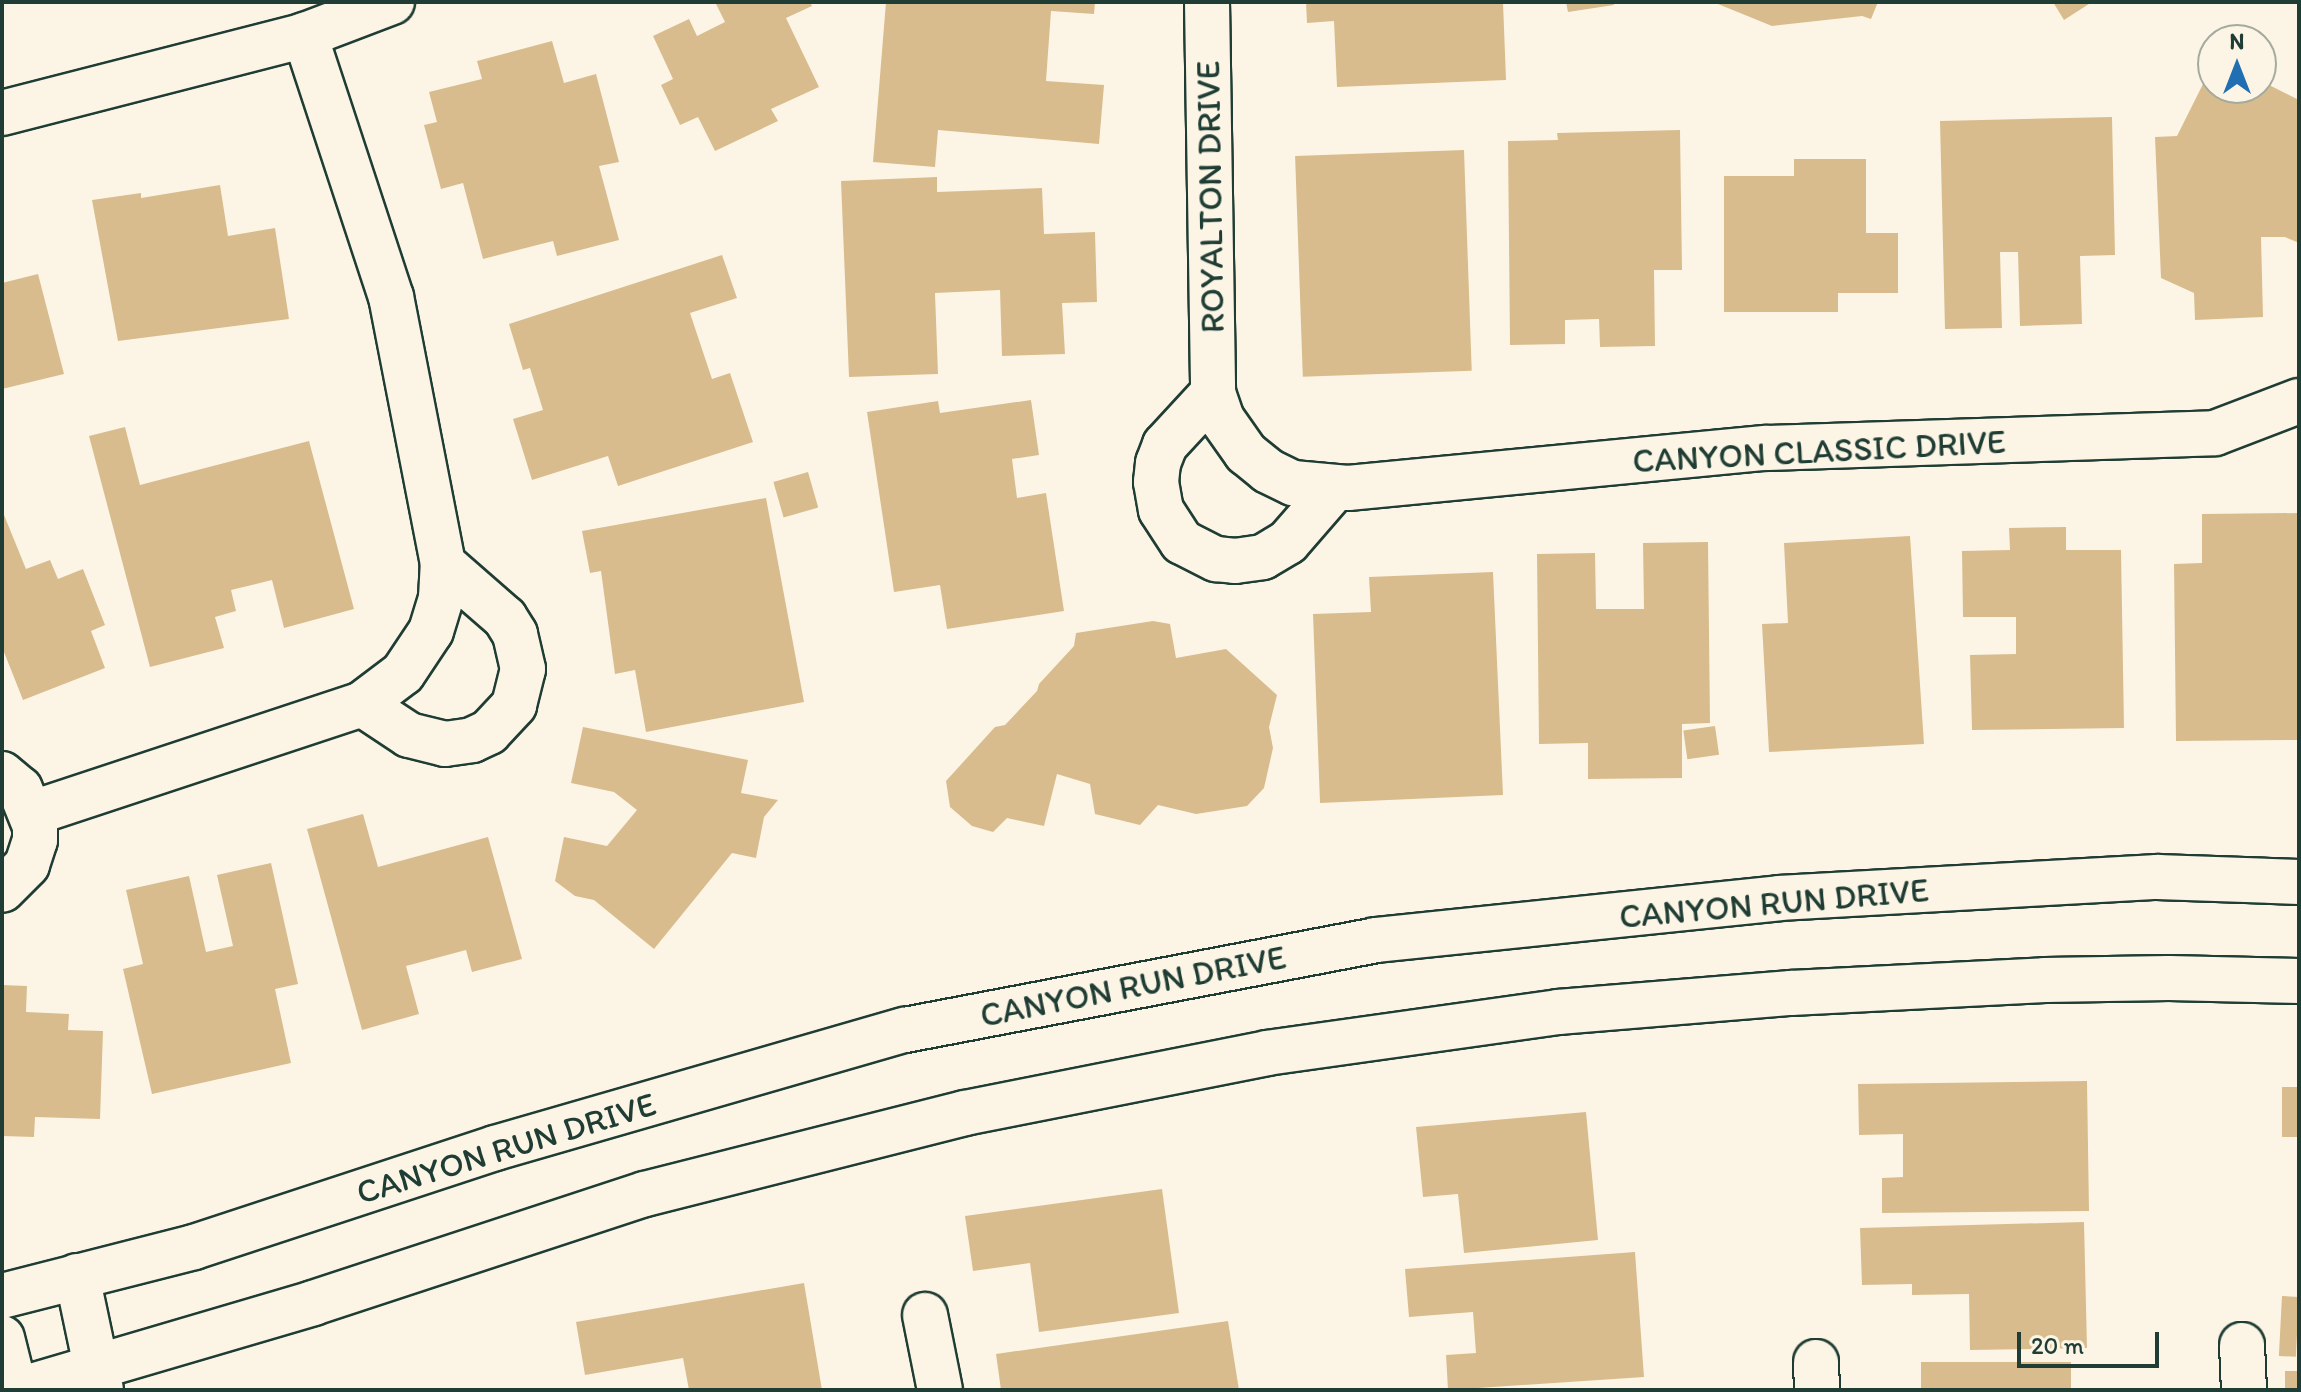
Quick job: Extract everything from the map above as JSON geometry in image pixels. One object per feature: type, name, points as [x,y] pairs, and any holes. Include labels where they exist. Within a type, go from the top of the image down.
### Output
[{"type":"street","points":[[2,113],[305,35],[392,2]]},
{"type":"street","name":"ROYALTON DRIVE","points":[[1207,2],[1213,393],[1228,431],[1256,463]]},
{"type":"street","points":[[33,813],[362,704],[391,685],[424,646],[437,614],[443,564],[391,297],[305,35]]},
{"type":"street","points":[[1213,393],[1165,445],[1158,463],[1156,482],[1161,510],[1182,542],[1216,559],[1235,561],[1263,557],[1288,542],[1334,489]]},
{"type":"street","name":"CANYON CLASSIC DRIVE","points":[[1256,463],[1293,483],[1334,489],[1767,448],[2215,433],[2299,401]]},
{"type":"street","points":[[362,704],[409,735],[445,744],[481,736],[503,720],[514,705],[523,669],[515,634],[505,618],[443,564]]},
{"type":"street","points":[[2,774],[20,789],[33,813],[35,840],[19,876],[2,890]]},
{"type":"street","name":"CANYON RUN DRIVE","points":[[2,1296],[194,1247],[495,1148],[905,1030],[1375,940],[1779,898],[2157,877],[2299,882]]},
{"type":"street","points":[[2,1338],[17,1390],[99,1380],[645,1194],[965,1113],[1267,1053],[1558,1012],[1791,993],[2061,980],[2299,981]]},
{"type":"street","points":[[77,1276],[99,1380]]},
{"type":"street","points":[[925,1315],[940,1390]]},
{"type":"street","points":[[2242,1345],[2244,1390]]},
{"type":"building","points":[[715,2],[810,2],[812,6],[786,18],[819,87],[771,109],[778,121],[715,151],[698,117],[680,125],[661,85],[673,79],[653,36],[689,19],[697,36],[725,22]]},
{"type":"building","points":[[886,2],[1095,2],[1094,14],[1051,11],[1046,81],[1104,85],[1099,144],[938,130],[935,167],[873,162]]},
{"type":"building","points":[[1306,2],[1503,2],[1506,80],[1337,87],[1334,21],[1307,23]]},
{"type":"building","points":[[1566,2],[1613,2],[1614,5],[1568,12]]},
{"type":"building","points":[[1713,2],[1878,2],[1871,19],[1862,16],[1772,26]]},
{"type":"building","points":[[2053,2],[2092,2],[2064,20]]},
{"type":"building","points":[[552,41],[564,83],[596,74],[619,162],[599,166],[619,240],[557,256],[553,241],[483,259],[463,183],[441,189],[424,125],[437,122],[429,92],[482,79],[477,61]]},
{"type":"building","points":[[2277,89],[2299,100],[2299,243],[2285,237],[2261,237],[2263,317],[2195,320],[2194,293],[2161,278],[2155,137],[2177,136],[2197,96],[2197,104],[2277,104]]},
{"type":"building","points":[[2112,117],[2115,255],[2080,256],[2082,324],[2020,326],[2018,252],[2000,252],[2002,328],[1945,329],[1940,121]]},
{"type":"building","points":[[1680,130],[1682,270],[1654,270],[1655,346],[1600,347],[1599,319],[1565,320],[1565,344],[1510,345],[1508,141],[1558,140],[1557,133]]},
{"type":"building","points":[[1464,150],[1472,371],[1303,377],[1295,156]]},
{"type":"building","points":[[1794,159],[1866,159],[1866,233],[1898,233],[1898,293],[1838,293],[1838,312],[1724,312],[1724,176],[1794,176]]},
{"type":"building","points":[[937,177],[937,192],[1042,188],[1044,234],[1095,232],[1097,302],[1062,303],[1065,354],[1002,356],[1000,290],[935,293],[938,374],[849,377],[841,181]]},
{"type":"building","points":[[220,185],[228,236],[275,228],[289,319],[118,341],[92,200],[141,193],[141,198]]},
{"type":"building","points":[[722,255],[737,298],[690,313],[712,379],[730,373],[753,442],[618,486],[608,456],[532,480],[513,419],[543,410],[530,368],[523,370],[509,324]]},
{"type":"building","points":[[38,274],[64,374],[2,389],[2,283]]},
{"type":"building","points":[[1031,400],[1039,455],[1012,459],[1017,498],[1046,493],[1064,611],[947,629],[940,585],[894,592],[867,412],[938,401],[940,413]]},
{"type":"building","points":[[125,427],[140,485],[309,441],[354,609],[284,628],[272,580],[231,590],[236,611],[215,617],[224,648],[150,667],[89,436]]},
{"type":"building","points":[[808,472],[818,508],[784,517],[773,482]]},
{"type":"building","points":[[766,498],[804,702],[646,732],[635,670],[615,674],[601,571],[590,573],[582,531]]},
{"type":"building","points":[[2,510],[26,569],[50,560],[58,579],[83,569],[105,625],[91,631],[105,668],[23,700],[2,647]]},
{"type":"building","points":[[2299,513],[2299,740],[2176,741],[2174,564],[2202,563],[2202,514]]},
{"type":"building","points":[[2066,527],[2066,550],[2121,550],[2124,728],[1972,730],[1970,655],[2016,654],[2016,617],[1963,617],[1962,551],[2010,550],[2009,528]]},
{"type":"building","points":[[1910,536],[1924,744],[1769,752],[1762,624],[1788,623],[1784,543]]},
{"type":"building","points":[[1708,542],[1710,723],[1682,724],[1682,778],[1588,779],[1588,743],[1539,744],[1537,554],[1595,553],[1596,609],[1644,609],[1643,543]]},
{"type":"building","points":[[1493,572],[1503,795],[1320,803],[1313,614],[1371,612],[1369,577]]},
{"type":"building","points":[[1153,621],[1170,624],[1176,658],[1226,649],[1277,695],[1269,727],[1273,748],[1264,788],[1247,806],[1196,814],[1158,805],[1140,825],[1095,814],[1090,784],[1057,774],[1044,826],[1007,818],[993,832],[972,826],[950,807],[946,781],[995,727],[1005,725],[1037,691],[1039,684],[1074,646],[1076,633]]},
{"type":"building","points":[[1715,726],[1719,755],[1687,759],[1683,730]]},
{"type":"building","points":[[583,727],[748,760],[741,793],[778,800],[764,817],[756,858],[732,853],[654,949],[594,900],[575,896],[555,881],[564,837],[607,846],[637,810],[614,792],[571,783]]},
{"type":"building","points":[[363,814],[378,867],[488,837],[522,959],[472,972],[466,950],[406,966],[419,1014],[362,1030],[307,829]]},
{"type":"building","points":[[271,863],[298,984],[275,989],[291,1063],[152,1094],[123,969],[143,964],[126,890],[189,876],[206,952],[233,946],[217,875]]},
{"type":"building","points":[[2,985],[27,986],[26,1012],[69,1014],[68,1030],[103,1031],[100,1119],[35,1117],[34,1137],[2,1136]]},
{"type":"building","points":[[2087,1081],[2089,1211],[1882,1213],[1882,1178],[1903,1177],[1903,1134],[1859,1135],[1858,1084]]},
{"type":"building","points":[[2282,1087],[2299,1087],[2299,1137],[2282,1137]]},
{"type":"building","points":[[1586,1112],[1598,1240],[1464,1253],[1458,1194],[1423,1197],[1416,1127]]},
{"type":"building","points":[[1162,1189],[1179,1313],[1039,1332],[1030,1263],[973,1271],[965,1216]]},
{"type":"building","points":[[2084,1222],[2087,1348],[1970,1350],[1969,1294],[1912,1295],[1912,1284],[1862,1285],[1860,1228]]},
{"type":"building","points":[[1635,1252],[1644,1377],[1448,1390],[1446,1355],[1476,1353],[1473,1312],[1409,1317],[1405,1269]]},
{"type":"building","points":[[804,1283],[822,1390],[689,1390],[683,1358],[585,1375],[576,1322]]},
{"type":"building","points":[[2282,1296],[2299,1297],[2296,1357],[2279,1356]]},
{"type":"building","points":[[1228,1321],[1239,1390],[1001,1390],[996,1354]]},
{"type":"building","points":[[1921,1362],[2071,1362],[2071,1390],[1921,1390]]},
{"type":"building","points":[[2285,1371],[2299,1371],[2299,1390],[2285,1390]]}]
